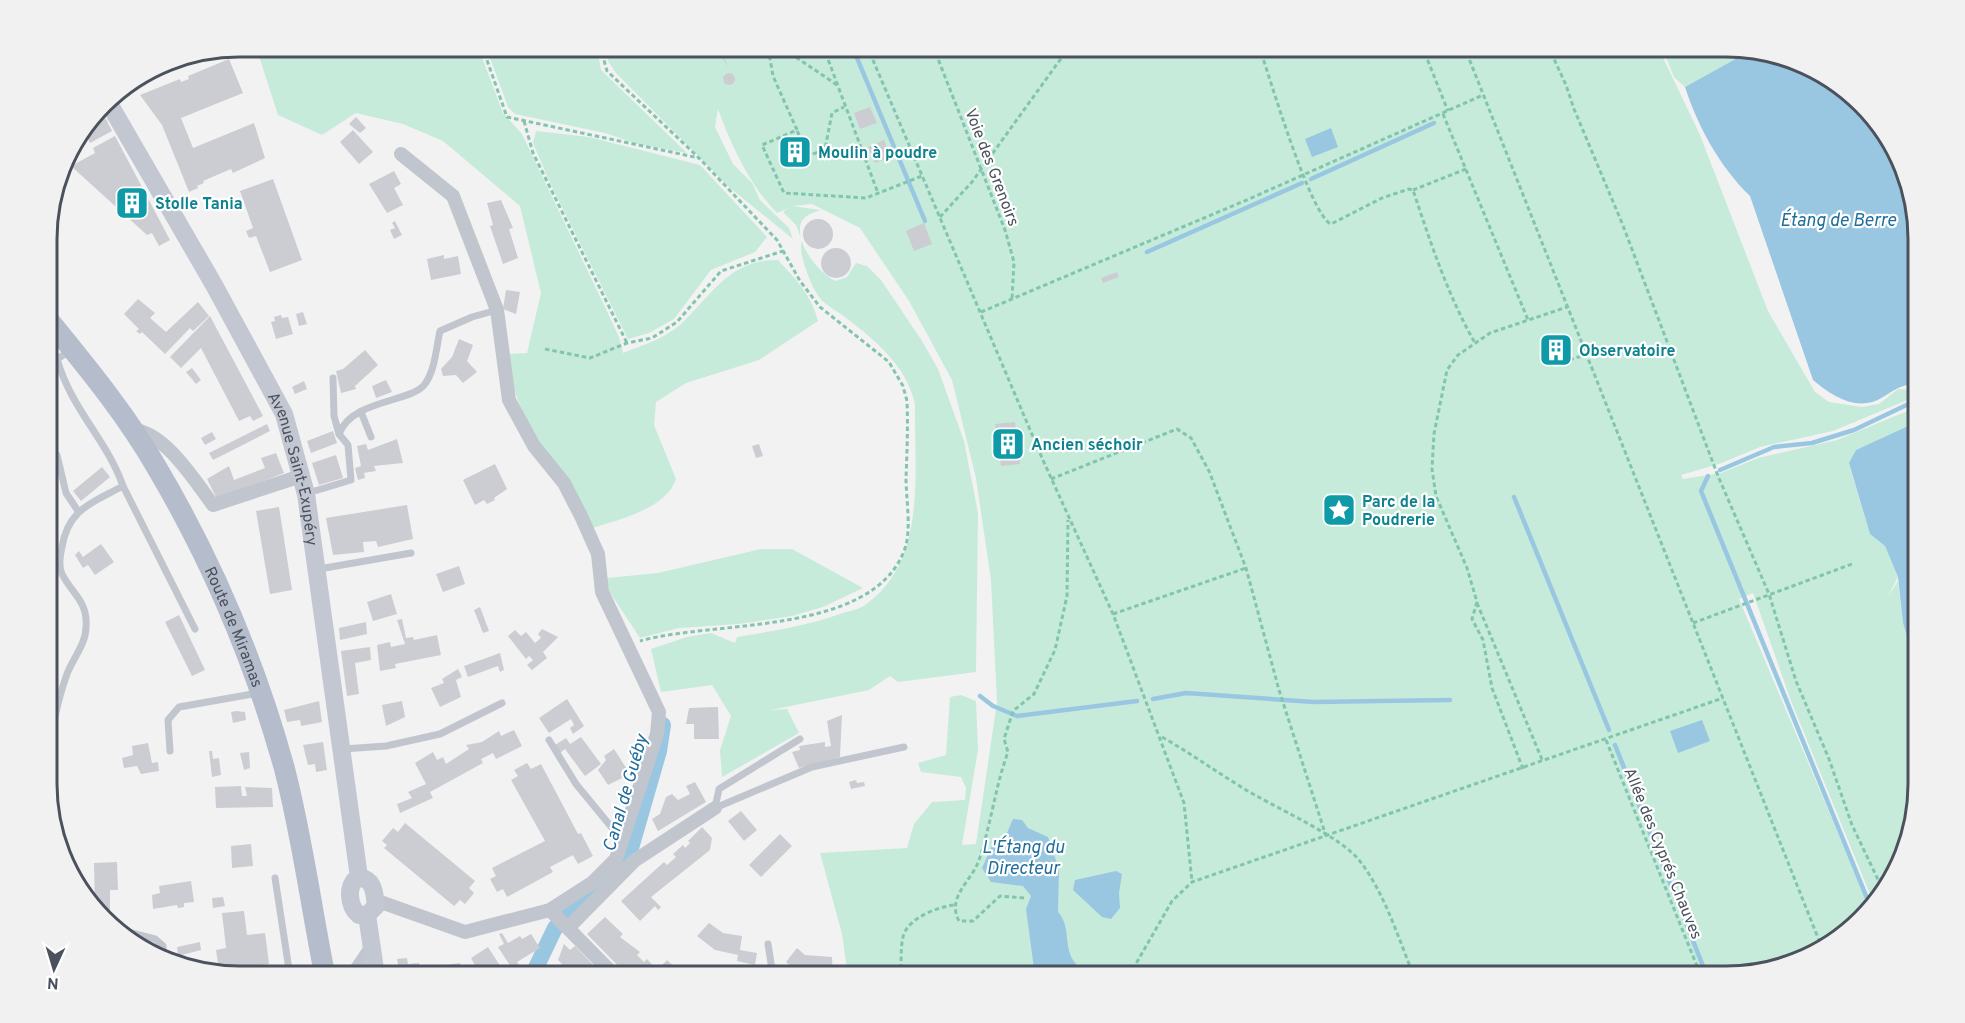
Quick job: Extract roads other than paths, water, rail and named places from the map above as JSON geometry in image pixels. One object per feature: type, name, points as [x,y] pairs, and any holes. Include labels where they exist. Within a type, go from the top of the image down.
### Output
[{"type":"main road","name":"Route de Miramas","points":[[57,339],[64,354],[132,430],[156,466],[197,541],[220,590],[260,693],[284,769],[323,966]]},
{"type":"street","name":"Avenue Saint-Exupéry","points":[[112,108],[214,285],[284,414],[303,485],[343,749],[359,878],[352,882],[350,889],[352,907],[359,915],[371,908]]},
{"type":"street","points":[[375,966],[371,908],[465,932],[550,910],[592,883],[616,859],[657,734],[659,712],[602,592],[597,555],[581,516],[564,483],[534,446],[509,400],[497,310],[453,196],[401,154]]},
{"type":"street","points":[[132,430],[143,430],[159,441],[185,467],[213,505],[303,485]]},
{"type":"street","points":[[567,928],[634,861],[714,808]]},
{"type":"street","points":[[550,910],[605,966]]},
{"type":"street","points":[[359,966],[372,948]]},
{"type":"lane","points":[[339,435],[342,427],[361,412],[423,387],[431,374],[440,332],[472,317],[497,310]]},
{"type":"lane","points":[[57,353],[64,354],[64,385],[82,417],[113,459],[123,486],[195,629]]},
{"type":"lane","points":[[303,485],[351,480],[348,445],[339,435],[334,417],[333,378]]},
{"type":"lane","points":[[361,412],[371,437]]},
{"type":"lane","points":[[57,455],[66,493],[78,511]]},
{"type":"lane","points":[[57,713],[67,673],[82,645],[87,627],[82,600],[62,574],[59,561],[68,523],[78,511],[123,486]]},
{"type":"lane","points":[[316,570],[411,553]]},
{"type":"lane","points":[[170,751],[168,720],[179,707],[260,693]]},
{"type":"lane","points":[[343,749],[386,746],[441,734],[502,703]]},
{"type":"lane","points":[[714,808],[719,789],[726,783],[800,739]]},
{"type":"lane","points":[[549,740],[576,784],[622,840]]},
{"type":"lane","points":[[714,808],[812,767],[904,747]]},
{"type":"lane","points":[[275,878],[288,966]]},
{"type":"lane","points":[[137,934],[155,939],[163,949]]},
{"type":"lane","points":[[768,944],[771,966]]},
{"type":"water","name":"Étang de Berre","points":[[1739,57],[1762,60],[1807,76],[1846,102],[1863,119],[1877,138],[1894,169],[1902,192],[1906,215],[1908,385],[1874,402],[1855,403],[1837,397],[1813,380],[1750,196],[1739,185],[1711,146],[1696,117],[1685,87]]},
{"type":"water","points":[[1331,128],[1338,147],[1312,157],[1305,139]]},
{"type":"water","points":[[1908,426],[1908,639],[1903,623],[1898,577],[1885,546],[1870,534],[1849,463],[1856,450]]},
{"type":"water","points":[[1702,720],[1710,741],[1678,753],[1670,731]]},
{"type":"water","name":"L'Étang du Directeur","points":[[1013,819],[1022,820],[1028,828],[1048,837],[1059,869],[1058,912],[1065,924],[1069,951],[1076,966],[1034,966],[1026,909],[1031,896],[1023,886],[991,882],[982,868],[992,846],[1007,833]]},
{"type":"water","name":"L'Étang du Directeur","points":[[1116,871],[1122,874],[1119,893],[1120,908],[1111,919],[1102,917],[1073,890],[1075,880]]},
{"type":"waterway","points":[[857,57],[925,221]]},
{"type":"waterway","points":[[1311,179],[1434,123]]},
{"type":"waterway","points":[[1147,252],[1302,183]]},
{"type":"waterway","points":[[1720,470],[1774,447],[1812,443],[1854,430],[1908,404]]},
{"type":"waterway","points":[[1708,476],[1701,491],[1867,898]]},
{"type":"waterway","points":[[1514,497],[1609,730]]},
{"type":"waterway","points":[[1153,699],[1186,693],[1314,702],[1450,700]]},
{"type":"waterway","points":[[980,696],[993,706],[1017,716],[1137,701]]},
{"type":"waterway","name":"Canal de Guéby","points":[[537,966],[555,928],[627,862],[659,751],[663,725]]},
{"type":"waterway","points":[[1615,745],[1703,966]]},
{"type":"place","name":"Moulin à poudre","points":[[795,152]]},
{"type":"place","name":"Stolle Tania","points":[[132,203]]},
{"type":"place","name":"Observatoire","points":[[1556,350]]},
{"type":"place","name":"Ancien séchoir","points":[[1008,444]]},
{"type":"place","name":"Parc de la Poudrerie","points":[[1339,510]]}]
